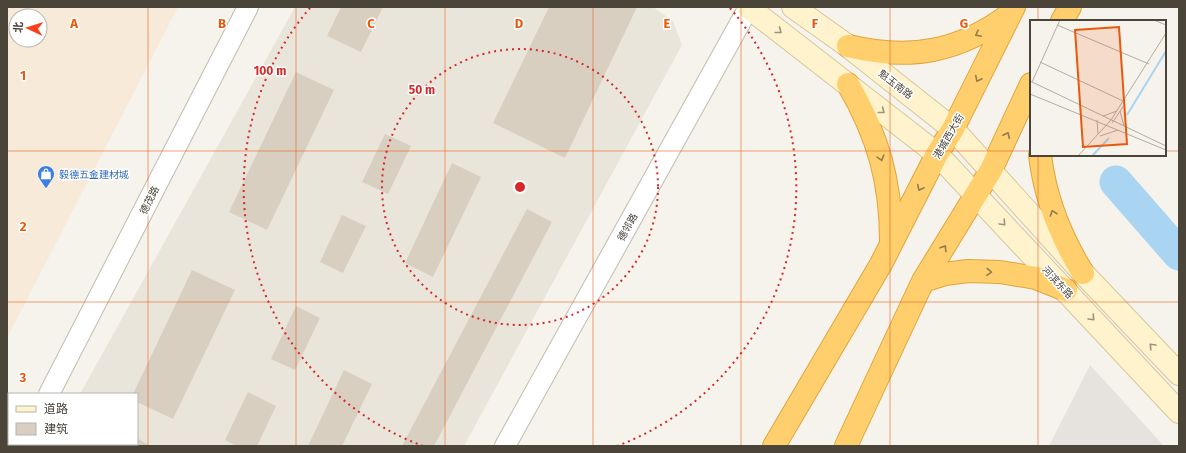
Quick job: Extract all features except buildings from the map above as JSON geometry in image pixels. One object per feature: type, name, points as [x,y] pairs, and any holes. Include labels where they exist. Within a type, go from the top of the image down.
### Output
[{"type":"highway","points":[[1063,20],[1070,7]]},
{"type":"highway","points":[[848,46],[868,51],[888,53],[928,51],[952,45],[980,34],[1013,10]]},
{"type":"highway","name":"港城西大街","points":[[783,446],[881,264],[937,154],[953,129],[1013,10]]},
{"type":"highway","points":[[848,84],[869,123],[883,165],[891,217],[891,244]]},
{"type":"highway","points":[[840,446],[923,281],[990,170],[1030,86]]},
{"type":"highway","points":[[1040,156],[1047,192],[1053,213],[1065,241],[1083,273]]},
{"type":"highway","name":"港城西大街","points":[[774,446],[881,264]]},
{"type":"highway","points":[[846,446],[923,281],[944,274],[968,271],[1000,272],[1036,278],[1066,290]]},
{"type":"main road","points":[[748,7],[937,154]]},
{"type":"main road","name":"魁玉南路","points":[[793,7],[848,46],[953,129],[990,170]]},
{"type":"main road","name":"河滨东路","points":[[937,154],[1179,412]]},
{"type":"main road","points":[[990,170],[1083,273],[1179,374]]},
{"type":"street","name":"德茂路","points":[[50,393],[248,7]]},
{"type":"street","name":"德邻路","points":[[505,446],[748,7]]},
{"type":"shaded area","name":"毅德五金建材城","points":[[7,7],[178,7],[7,338]]},
{"type":"shaded area","points":[[295,7],[653,7],[673,21],[682,45],[464,446],[51,446],[138,445],[138,393],[81,393]]},
{"type":"shaded area","points":[[1090,365],[1164,446],[1049,446]]},
{"type":"waterway","points":[[1116,182],[1179,254]]},
{"type":"place","name":"毅德五金建材城","points":[[46,189]]}]
